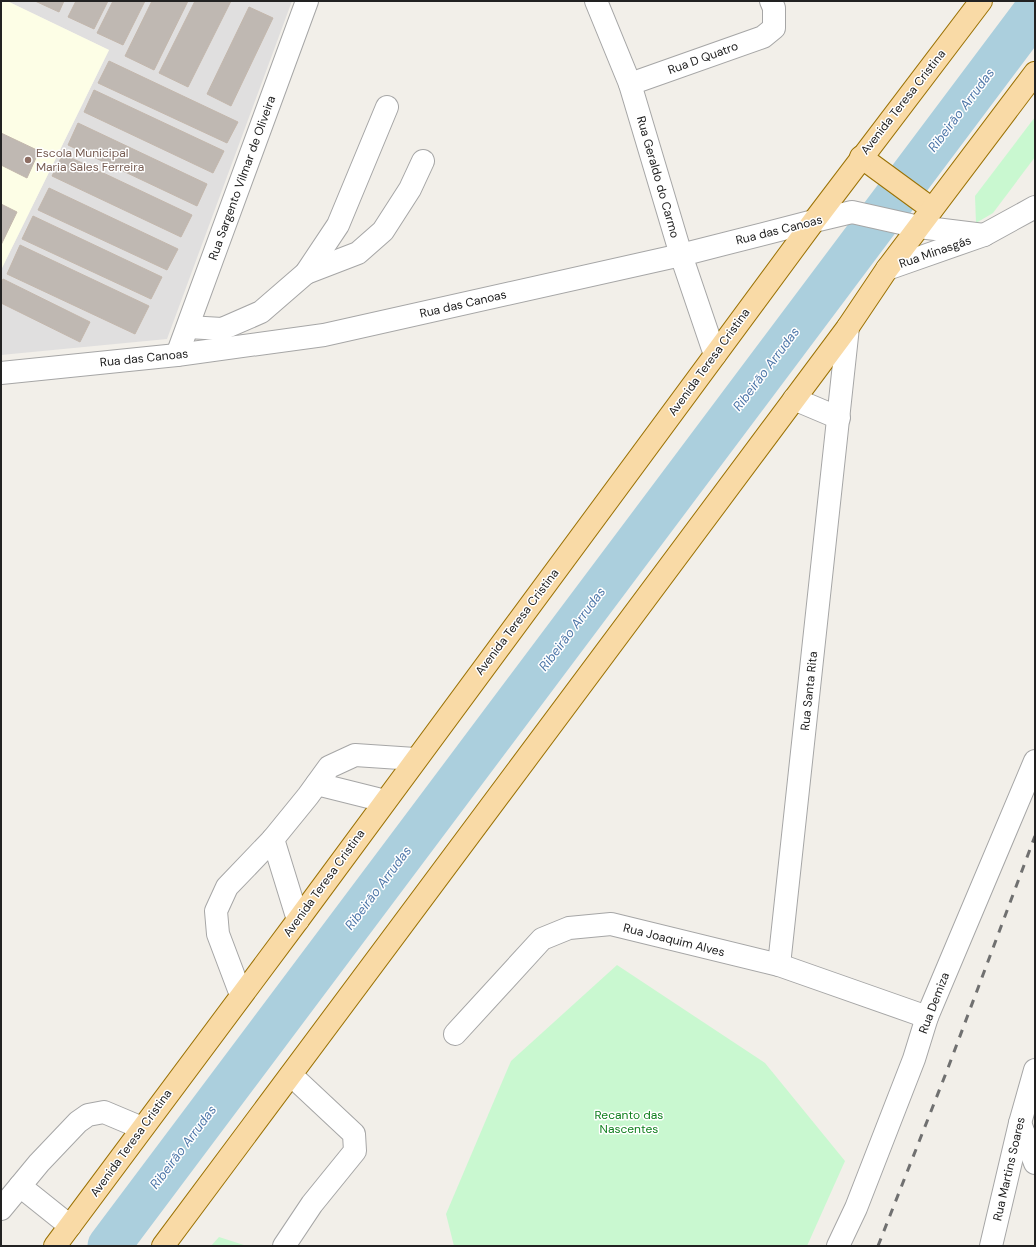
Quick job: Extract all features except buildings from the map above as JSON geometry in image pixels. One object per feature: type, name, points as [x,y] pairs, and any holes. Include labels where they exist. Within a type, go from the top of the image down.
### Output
[{"type":"main road","name":"Avenida Teresa Cristina","points":[[55,1246],[241,994],[298,920],[415,759],[861,157],[981,1]]},
{"type":"main road","points":[[163,1246],[848,327],[887,269],[909,225],[1035,73]]},
{"type":"main road","points":[[861,157],[925,204]]},
{"type":"street","name":"Rua Sargento Vilmar de Oliveira","points":[[177,354],[307,1]]},
{"type":"street","name":"Rua Geraldo do Carmo","points":[[596,1],[630,84],[681,255],[715,355]]},
{"type":"street","name":"Rua D Quatro","points":[[630,84],[763,36],[774,28],[774,8],[772,1]]},
{"type":"street","points":[[188,327],[222,329],[261,312],[306,273],[338,225],[388,107]]},
{"type":"street","points":[[306,273],[358,253],[383,231],[410,189],[423,161]]},
{"type":"street","name":"Rua Minasgás","points":[[887,269],[984,235],[1035,207]]},
{"type":"street","name":"Rua das Canoas","points":[[1,373],[177,354],[324,335],[681,255],[852,212],[909,225]]},
{"type":"street","name":"Rua Minasgás","points":[[909,225],[984,235]]},
{"type":"street","name":"Rua Santa Rita","points":[[779,965],[848,327]]},
{"type":"street","points":[[794,399],[838,418]]},
{"type":"street","points":[[241,994],[218,934],[216,911],[227,887],[273,839],[329,767],[355,755],[415,759]]},
{"type":"street","name":"Rua Demiza","points":[[838,1246],[856,1208],[914,1059],[927,1017],[1035,761]]},
{"type":"street","points":[[317,784],[385,801]]},
{"type":"street","points":[[273,839],[298,920]]},
{"type":"street","name":"Rua Joaquim Alves","points":[[455,1034],[542,939],[569,928],[611,924],[779,965],[927,1017]]},
{"type":"street","name":"Rua Martins Soares","points":[[992,1246],[1020,1123],[1035,1070]]},
{"type":"street","points":[[284,1246],[312,1204],[355,1152],[356,1143],[354,1134],[291,1075]]},
{"type":"street","points":[[1,1209],[39,1163],[72,1128],[88,1115],[104,1112],[142,1128]]},
{"type":"street","points":[[1020,1123],[1035,1163]]},
{"type":"street","points":[[20,1186],[70,1226]]},
{"type":"shaded area","name":"Escola Municipal Maria Sales Ferreira","points":[[1,1],[7,1],[109,50],[1,270]]},
{"type":"shaded area","points":[[7,1],[292,1],[167,339],[1,355],[1,270],[109,50]]},
{"type":"green space","points":[[1035,117],[1035,157],[993,213],[976,223],[975,196]]},
{"type":"green space","name":"Recanto das Nascentes","points":[[617,965],[765,1063],[845,1161],[807,1246],[454,1246],[446,1214],[511,1061]]},
{"type":"green space","points":[[219,1237],[247,1246],[211,1246]]},
{"type":"waterway","name":"Ribeirão Arrudas","points":[[109,1246],[1035,11]]},
{"type":"railway","points":[[878,1246],[948,1068],[1035,836]]},
{"type":"place","name":"Escola Municipal Maria Sales Ferreira","points":[[28,160]]}]
